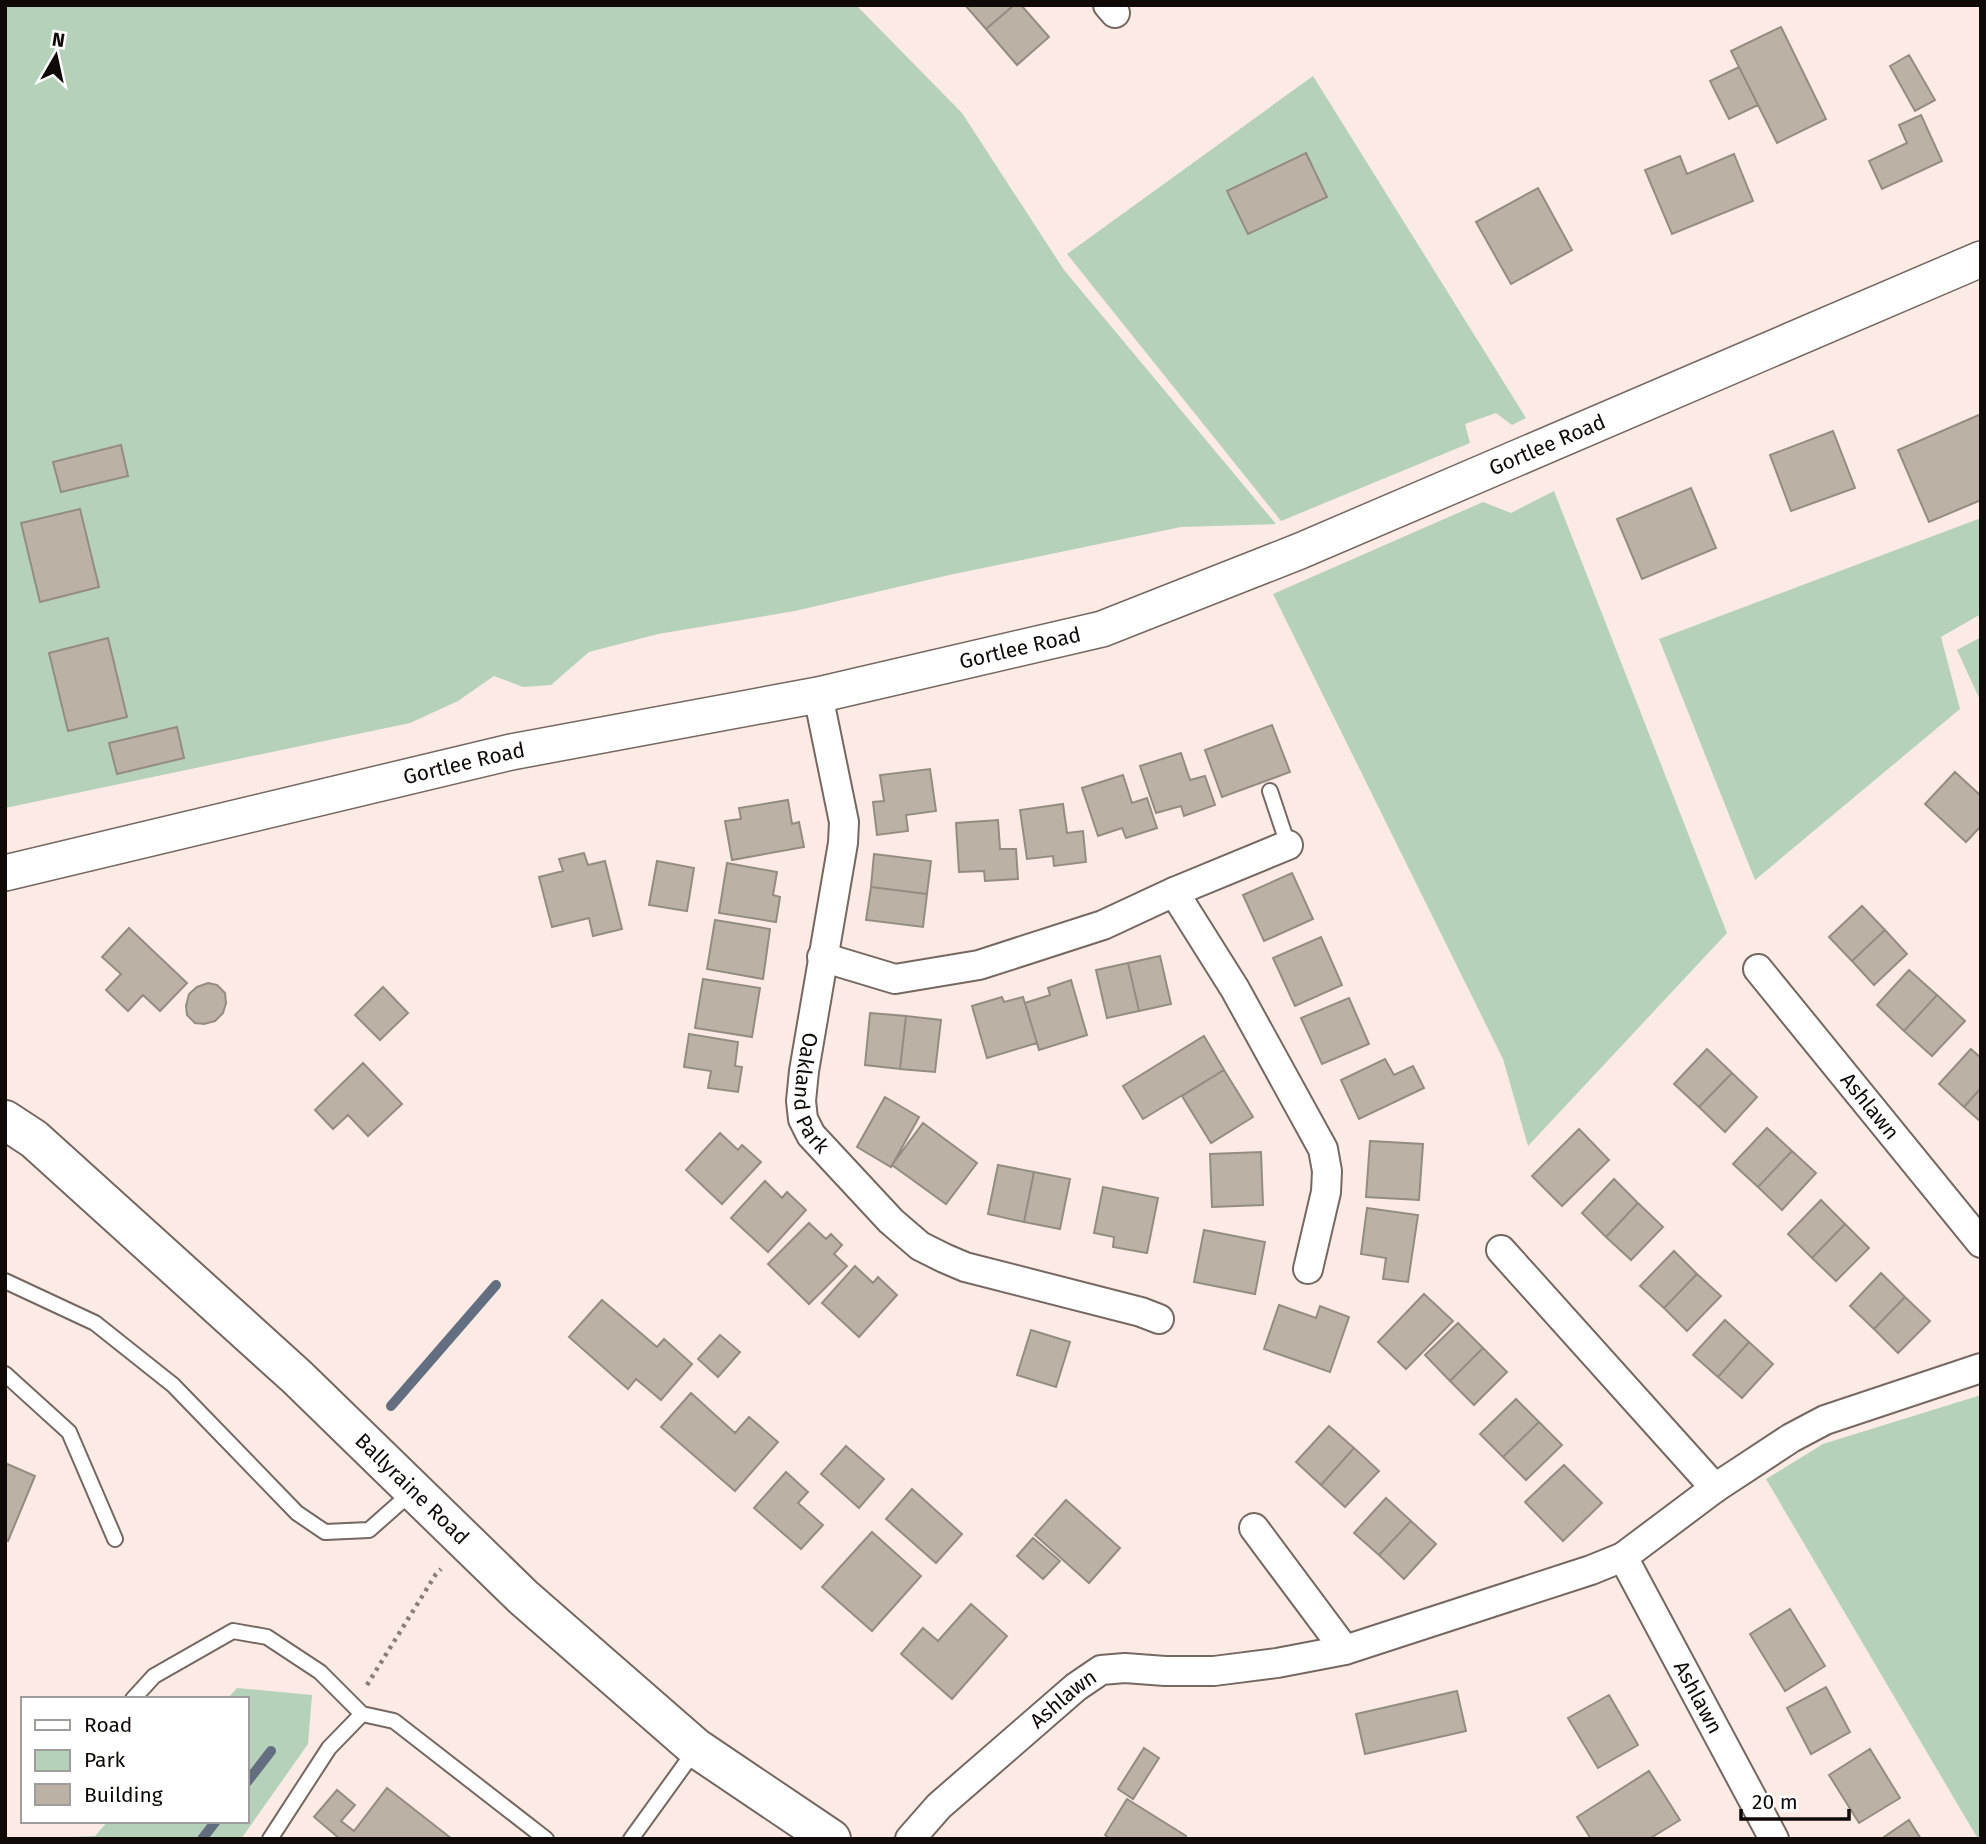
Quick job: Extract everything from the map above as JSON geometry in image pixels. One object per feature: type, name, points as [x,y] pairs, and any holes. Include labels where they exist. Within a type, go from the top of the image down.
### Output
[{"type":"main road","name":"Ballyraine Road","points":[[5,1120],[34,1139],[297,1377],[523,1597],[696,1748],[831,1839]]},
{"type":"street","name":"Gortlee Road","points":[[5,873],[510,752],[818,695],[1102,629],[1300,551],[1981,259]]},
{"type":"street","name":"Oakland Park","points":[[818,695],[844,822],[843,843],[804,1070],[801,1101],[803,1119],[811,1135],[891,1221],[920,1246],[965,1267],[1141,1312],[1159,1319]]},
{"type":"street","points":[[822,957],[895,979],[979,965],[1103,925],[1174,892],[1289,845]]},
{"type":"street","points":[[1174,892],[1235,989],[1323,1149],[1327,1171],[1326,1192],[1308,1269]]},
{"type":"street","name":"Ashlawn","points":[[1758,969],[1981,1243]]},
{"type":"street","points":[[1502,1250],[1715,1489]]},
{"type":"street","name":"Ashlawn","points":[[909,1839],[939,1806],[1076,1687],[1101,1670],[1125,1668],[1214,1671],[1278,1663],[1345,1650],[1567,1578],[1623,1557],[1715,1489],[1791,1438],[1825,1420],[1981,1368]]},
{"type":"street","points":[[1254,1528],[1345,1650]]},
{"type":"street","name":"Ashlawn","points":[[1623,1557],[1774,1839]]},
{"type":"lane","points":[[1270,791],[1289,845]]},
{"type":"lane","points":[[5,1281],[95,1323],[173,1385],[298,1513],[325,1532],[369,1530],[413,1491]]},
{"type":"lane","points":[[5,1374],[69,1432],[115,1539]]},
{"type":"lane","points":[[135,1697],[154,1676],[233,1631],[267,1637],[320,1672],[362,1714],[394,1721],[546,1839]]},
{"type":"lane","points":[[273,1837],[329,1748],[362,1714]]},
{"type":"lane","points":[[631,1839],[696,1748]]},
{"type":"path","points":[[362,1714],[368,1683],[415,1607],[436,1574],[469,1545]]},
{"type":"green space","points":[[5,5],[856,5],[962,113],[1064,270],[1276,524],[1181,527],[949,575],[795,611],[658,634],[589,652],[551,685],[523,687],[494,676],[458,701],[410,723],[5,808]]},
{"type":"green space","points":[[1313,76],[1526,418],[1512,425],[1496,413],[1465,424],[1470,443],[1281,521],[1067,254]]},
{"type":"green space","points":[[1554,491],[1727,933],[1528,1146],[1503,1059],[1273,594],[1483,502],[1511,513]]},
{"type":"green space","points":[[1981,518],[1981,614],[1941,637],[1960,709],[1755,880],[1659,639]]},
{"type":"green space","points":[[1981,637],[1981,702],[1957,650]]},
{"type":"green space","points":[[1981,1395],[1981,1839],[1978,1839],[1766,1479],[1823,1444]]},
{"type":"green space","points":[[237,1688],[312,1695],[308,1744],[241,1839],[24,1839],[95,1836],[106,1823],[248,1823],[248,1697],[229,1697]]},
{"type":"building","points":[[965,5],[1014,5],[986,29]]},
{"type":"building","points":[[1014,5],[1021,5],[1049,37],[1017,65],[986,29]]},
{"type":"building","points":[[1781,27],[1826,119],[1777,143],[1731,51]]},
{"type":"building","points":[[1909,55],[1935,100],[1915,111],[1890,66]]},
{"type":"building","points":[[1739,67],[1758,105],[1729,119],[1710,81]]},
{"type":"building","points":[[1921,115],[1942,161],[1882,189],[1869,161],[1907,143],[1899,125]]},
{"type":"building","points":[[1306,153],[1327,197],[1248,234],[1227,191]]},
{"type":"building","points":[[1734,154],[1753,201],[1672,234],[1645,170],[1680,156],[1687,174]]},
{"type":"building","points":[[1538,188],[1572,250],[1511,284],[1476,222]]},
{"type":"building","points":[[1981,414],[1981,500],[1929,522],[1898,450]]},
{"type":"building","points":[[1833,431],[1855,488],[1791,511],[1770,455]]},
{"type":"building","points":[[121,445],[128,476],[61,492],[53,462]]},
{"type":"building","points":[[1691,488],[1716,548],[1642,579],[1617,519]]},
{"type":"building","points":[[80,509],[99,587],[40,602],[21,523]]},
{"type":"building","points":[[108,638],[127,717],[68,731],[49,653]]},
{"type":"building","points":[[1272,725],[1290,772],[1222,797],[1205,750]]},
{"type":"building","points":[[177,727],[184,758],[117,774],[109,743]]},
{"type":"building","points":[[1181,753],[1190,780],[1205,776],[1215,805],[1184,816],[1181,806],[1156,813],[1140,766]]},
{"type":"building","points":[[930,769],[936,811],[906,815],[908,831],[877,835],[873,802],[884,801],[880,775]]},
{"type":"building","points":[[1955,772],[1981,796],[1981,826],[1966,842],[1925,804]]},
{"type":"building","points":[[1123,775],[1132,803],[1147,798],[1157,828],[1126,838],[1122,828],[1098,836],[1082,788]]},
{"type":"building","points":[[788,800],[792,824],[799,822],[804,847],[732,860],[725,821],[741,819],[739,808]]},
{"type":"building","points":[[1063,804],[1067,833],[1083,831],[1086,862],[1054,866],[1053,856],[1027,859],[1020,810]]},
{"type":"building","points":[[998,820],[1000,849],[1016,849],[1018,879],[985,881],[984,871],[959,872],[956,823]]},
{"type":"building","points":[[584,853],[588,865],[605,861],[622,929],[593,936],[589,918],[552,927],[539,877],[563,871],[559,859]]},
{"type":"building","points":[[874,854],[931,861],[927,894],[871,887]]},
{"type":"building","points":[[657,861],[694,868],[687,911],[649,905]]},
{"type":"building","points":[[727,863],[777,872],[773,895],[780,897],[776,922],[719,913]]},
{"type":"building","points":[[1292,873],[1313,919],[1264,941],[1243,895]]},
{"type":"building","points":[[871,887],[927,894],[923,927],[866,920]]},
{"type":"building","points":[[1862,906],[1885,930],[1852,961],[1829,937]]},
{"type":"building","points":[[715,920],[770,929],[763,979],[707,969]]},
{"type":"building","points":[[129,928],[187,983],[160,1011],[143,995],[128,1011],[106,990],[121,974],[102,957]]},
{"type":"building","points":[[1885,930],[1907,954],[1874,985],[1852,961]]},
{"type":"building","points":[[1321,937],[1342,985],[1295,1006],[1273,958]]},
{"type":"building","points":[[1160,956],[1171,1004],[1139,1011],[1128,963]]},
{"type":"building","points":[[1128,963],[1139,1011],[1107,1018],[1096,970]]},
{"type":"building","points":[[1909,970],[1937,995],[1904,1031],[1877,1005]]},
{"type":"building","points":[[703,979],[760,988],[752,1037],[695,1028]]},
{"type":"building","points":[[1071,980],[1087,1035],[1039,1050],[1025,1003],[1050,995],[1048,988]]},
{"type":"building","points":[[208,983],[217,985],[225,993],[223,1013],[215,1021],[195,1023],[187,1015],[189,994]]},
{"type":"building","points":[[383,987],[408,1013],[380,1040],[355,1015]]},
{"type":"building","points":[[1937,995],[1965,1021],[1932,1056],[1904,1031]]},
{"type":"building","points":[[1002,997],[1004,1002],[1023,997],[1037,1043],[987,1058],[972,1006]]},
{"type":"building","points":[[1349,998],[1369,1044],[1322,1064],[1301,1018]]},
{"type":"building","points":[[870,1013],[906,1016],[900,1069],[865,1065]]},
{"type":"building","points":[[906,1016],[941,1020],[935,1072],[900,1069]]},
{"type":"building","points":[[689,1034],[738,1042],[735,1066],[742,1067],[738,1092],[708,1088],[711,1071],[684,1067]]},
{"type":"building","points":[[1204,1036],[1224,1070],[1143,1119],[1123,1086]]},
{"type":"building","points":[[1707,1049],[1732,1073],[1699,1107],[1674,1084]]},
{"type":"building","points":[[1971,1049],[1981,1058],[1981,1088],[1964,1107],[1939,1084]]},
{"type":"building","points":[[1385,1059],[1394,1075],[1413,1066],[1424,1088],[1359,1119],[1341,1080]]},
{"type":"building","points":[[363,1063],[402,1104],[368,1136],[348,1115],[333,1129],[315,1110]]},
{"type":"building","points":[[1224,1070],[1253,1117],[1211,1143],[1182,1096]]},
{"type":"building","points":[[1732,1073],[1757,1097],[1725,1132],[1699,1107]]},
{"type":"building","points":[[1981,1088],[1981,1122],[1964,1107]]},
{"type":"building","points":[[885,1097],[919,1117],[891,1167],[857,1147]]},
{"type":"building","points":[[923,1123],[977,1163],[946,1204],[892,1165]]},
{"type":"building","points":[[1767,1128],[1792,1151],[1758,1187],[1733,1164]]},
{"type":"building","points":[[1579,1129],[1609,1160],[1562,1206],[1532,1176]]},
{"type":"building","points":[[720,1133],[738,1150],[742,1145],[761,1162],[722,1204],[686,1170]]},
{"type":"building","points":[[1370,1141],[1423,1144],[1419,1200],[1366,1197]]},
{"type":"building","points":[[1792,1151],[1816,1173],[1782,1210],[1758,1187]]},
{"type":"building","points":[[1261,1152],[1263,1205],[1212,1207],[1210,1154]]},
{"type":"building","points":[[998,1165],[1034,1172],[1024,1222],[988,1214]]},
{"type":"building","points":[[1034,1172],[1070,1179],[1060,1229],[1024,1222]]},
{"type":"building","points":[[1614,1179],[1638,1203],[1606,1237],[1582,1213]]},
{"type":"building","points":[[765,1181],[782,1198],[787,1192],[806,1210],[768,1252],[731,1218]]},
{"type":"building","points":[[1103,1187],[1158,1198],[1147,1253],[1113,1247],[1114,1237],[1094,1233]]},
{"type":"building","points":[[1821,1200],[1845,1224],[1812,1258],[1788,1234]]},
{"type":"building","points":[[1638,1203],[1663,1227],[1631,1260],[1606,1237]]},
{"type":"building","points":[[1367,1208],[1418,1215],[1408,1282],[1383,1279],[1386,1258],[1361,1254]]},
{"type":"building","points":[[809,1223],[826,1239],[831,1234],[842,1245],[834,1254],[847,1266],[809,1304],[768,1264]]},
{"type":"building","points":[[1845,1224],[1869,1248],[1836,1281],[1812,1258]]},
{"type":"building","points":[[1204,1230],[1265,1242],[1255,1294],[1194,1282]]},
{"type":"building","points":[[1674,1251],[1697,1274],[1664,1308],[1640,1286]]},
{"type":"building","points":[[855,1266],[873,1283],[878,1277],[897,1295],[859,1337],[822,1303]]},
{"type":"building","points":[[1881,1273],[1905,1297],[1874,1329],[1850,1306]]},
{"type":"building","points":[[1697,1274],[1721,1296],[1687,1331],[1664,1308]]},
{"type":"building","points":[[1424,1294],[1453,1321],[1406,1369],[1378,1342]]},
{"type":"building","points":[[1905,1297],[1930,1321],[1898,1353],[1874,1329]]},
{"type":"building","points":[[602,1300],[657,1347],[664,1339],[692,1364],[661,1400],[636,1379],[628,1389],[569,1337]]},
{"type":"building","points":[[1279,1305],[1316,1318],[1320,1306],[1349,1317],[1330,1372],[1264,1349]]},
{"type":"building","points":[[1725,1320],[1749,1342],[1718,1377],[1693,1355]]},
{"type":"building","points":[[1458,1323],[1483,1348],[1450,1381],[1425,1355]]},
{"type":"building","points":[[1031,1330],[1070,1342],[1056,1387],[1017,1375]]},
{"type":"building","points":[[720,1335],[740,1352],[718,1377],[698,1359]]},
{"type":"building","points":[[1749,1342],[1773,1364],[1742,1398],[1718,1377]]},
{"type":"building","points":[[1483,1348],[1507,1372],[1474,1405],[1450,1381]]},
{"type":"building","points":[[691,1393],[735,1433],[749,1417],[778,1442],[735,1491],[661,1427]]},
{"type":"building","points":[[1516,1399],[1539,1422],[1503,1457],[1480,1434]]},
{"type":"building","points":[[1539,1422],[1562,1445],[1526,1480],[1503,1457]]},
{"type":"building","points":[[1329,1426],[1354,1448],[1321,1485],[1296,1462]]},
{"type":"building","points":[[846,1446],[884,1479],[859,1508],[821,1474]]},
{"type":"building","points":[[1354,1448],[1379,1471],[1345,1507],[1321,1485]]},
{"type":"building","points":[[5,1463],[35,1476],[8,1541],[5,1540]]},
{"type":"building","points":[[1564,1465],[1602,1503],[1563,1541],[1525,1502]]},
{"type":"building","points":[[786,1472],[808,1492],[798,1503],[823,1525],[801,1549],[754,1508]]},
{"type":"building","points":[[912,1489],[962,1534],[936,1563],[886,1519]]},
{"type":"building","points":[[1386,1498],[1411,1521],[1379,1555],[1354,1533]]},
{"type":"building","points":[[1066,1500],[1120,1548],[1089,1583],[1035,1535]]},
{"type":"building","points":[[1411,1521],[1436,1544],[1404,1579],[1379,1555]]},
{"type":"building","points":[[872,1532],[921,1576],[872,1631],[822,1587]]},
{"type":"building","points":[[1033,1538],[1060,1561],[1043,1579],[1017,1556]]},
{"type":"building","points":[[971,1604],[1007,1636],[952,1699],[901,1654],[923,1628],[938,1641]]},
{"type":"building","points":[[1790,1609],[1825,1666],[1785,1691],[1750,1634]]},
{"type":"building","points":[[1826,1687],[1850,1732],[1811,1754],[1787,1708]]},
{"type":"building","points":[[1457,1691],[1466,1731],[1365,1754],[1356,1714]]},
{"type":"building","points":[[1609,1695],[1638,1745],[1598,1768],[1568,1718]]},
{"type":"building","points":[[1144,1748],[1159,1758],[1133,1799],[1118,1789]]},
{"type":"building","points":[[1870,1749],[1900,1798],[1859,1823],[1829,1775]]},
{"type":"building","points":[[1649,1771],[1680,1820],[1649,1839],[1591,1839],[1577,1817]]},
{"type":"building","points":[[387,1788],[452,1839],[340,1839],[314,1817],[337,1790],[355,1805],[341,1821],[354,1831]]},
{"type":"building","points":[[1127,1799],[1186,1836],[1185,1839],[1110,1839],[1105,1835]]},
{"type":"building","points":[[1909,1820],[1921,1839],[1881,1839]]},
{"type":"waterway","points":[[391,1406],[496,1285]]},
{"type":"waterway","points":[[248,1781],[271,1751]]},
{"type":"waterway","points":[[202,1839],[214,1823]]}]
